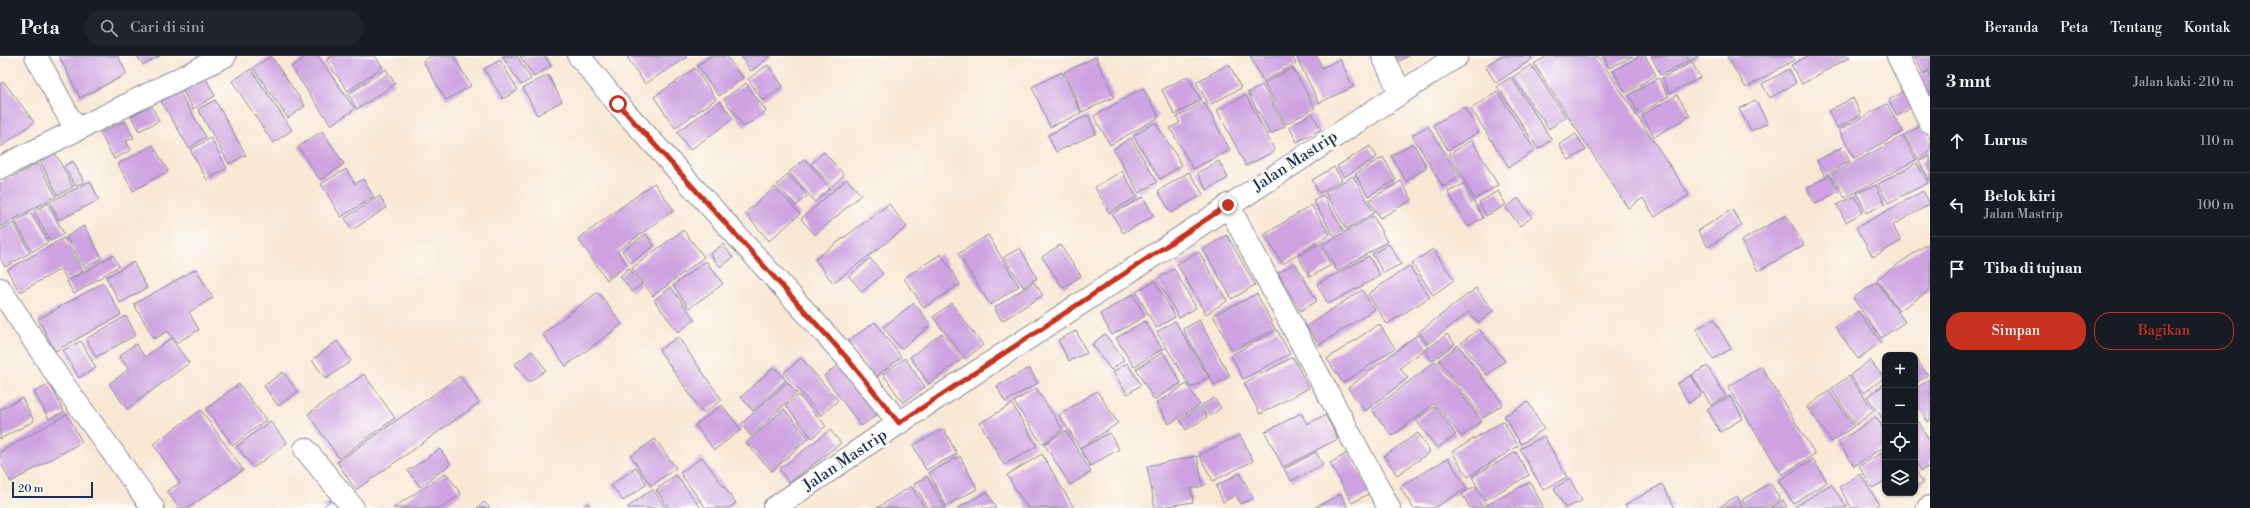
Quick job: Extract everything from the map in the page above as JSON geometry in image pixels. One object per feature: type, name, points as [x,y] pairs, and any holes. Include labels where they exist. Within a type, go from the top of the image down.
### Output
[{"type":"street","points":[[36,56],[76,130]]},
{"type":"street","points":[[0,168],[225,56]]},
{"type":"street","points":[[579,56],[618,104],[847,358],[899,423]]},
{"type":"street","points":[[1383,56],[1400,92]]},
{"type":"street","name":"Jalan Mastrip","points":[[774,508],[899,423],[1228,205],[1457,56]]},
{"type":"street","points":[[1898,56],[1930,122]]},
{"type":"street","points":[[1228,205],[1388,508]]},
{"type":"street","points":[[0,289],[58,377],[153,508]]},
{"type":"street","points":[[304,449],[354,508]]},
{"type":"building","points":[[59,56],[118,56],[127,74],[80,98]]},
{"type":"building","points":[[137,56],[160,56],[143,65]]},
{"type":"building","points":[[271,56],[305,106],[288,118],[253,68]]},
{"type":"building","points":[[307,56],[318,56],[355,109],[331,125],[291,67]]},
{"type":"building","points":[[332,56],[375,56],[383,67],[348,91],[326,60]]},
{"type":"building","points":[[431,56],[454,56],[471,86],[446,100],[423,61]]},
{"type":"building","points":[[502,56],[517,56],[531,79],[521,85]]},
{"type":"building","points":[[520,56],[545,56],[551,66],[534,77]]},
{"type":"building","points":[[710,56],[726,56],[743,78],[719,96],[697,66]]},
{"type":"building","points":[[741,56],[771,56],[751,71]]},
{"type":"building","points":[[1250,56],[1292,56],[1296,64],[1263,81]]},
{"type":"building","points":[[1301,56],[1317,56],[1322,68],[1340,59],[1353,87],[1319,103],[1297,58]]},
{"type":"building","points":[[1383,56],[1408,56],[1390,67]]},
{"type":"building","points":[[1501,56],[1530,56],[1532,59],[1496,83],[1485,66]]},
{"type":"building","points":[[1547,56],[1598,56],[1689,195],[1655,217],[1643,198],[1628,208],[1534,64]]},
{"type":"building","points":[[1603,56],[1633,56],[1609,68]]},
{"type":"building","points":[[1639,56],[1645,56],[1656,75],[1626,93],[1613,71]]},
{"type":"building","points":[[1651,56],[1699,56],[1661,75]]},
{"type":"building","points":[[1727,56],[1791,56],[1794,60],[1746,88]]},
{"type":"building","points":[[1808,56],[1850,57],[1802,84],[1791,65]]},
{"type":"building","points":[[1914,56],[1930,56],[1930,70],[1923,73]]},
{"type":"building","points":[[627,57],[687,57],[645,84]]},
{"type":"building","points":[[1096,57],[1114,97],[1082,112],[1064,72]]},
{"type":"building","points":[[500,60],[518,90],[503,99],[484,69]]},
{"type":"building","points":[[1692,62],[1700,78],[1670,93],[1662,78]]},
{"type":"building","points":[[1229,64],[1241,88],[1209,105],[1196,82]]},
{"type":"building","points":[[768,65],[783,86],[763,101],[748,79]]},
{"type":"building","points":[[1531,65],[1566,117],[1549,129],[1513,77]]},
{"type":"building","points":[[695,68],[716,99],[675,128],[654,97]]},
{"type":"building","points":[[1293,68],[1315,108],[1286,124],[1264,83]]},
{"type":"building","points":[[251,69],[292,130],[273,143],[232,81]]},
{"type":"building","points":[[386,69],[395,84],[357,109],[348,94]]},
{"type":"building","points":[[1789,69],[1796,83],[1770,98],[1762,84]]},
{"type":"building","points":[[1930,71],[1930,101],[1914,79]]},
{"type":"building","points":[[1062,72],[1081,113],[1050,127],[1032,87]]},
{"type":"building","points":[[548,75],[562,101],[537,115],[523,88]]},
{"type":"building","points":[[1188,76],[1201,100],[1175,115],[1162,90]]},
{"type":"building","points":[[205,77],[215,96],[193,109],[182,90]]},
{"type":"building","points":[[1511,77],[1552,140],[1538,149],[1497,86]]},
{"type":"building","points":[[1658,78],[1669,96],[1639,114],[1629,95]]},
{"type":"building","points":[[4,82],[34,122],[1,147],[0,84]]},
{"type":"building","points":[[746,83],[766,111],[744,127],[724,99]]},
{"type":"building","points":[[1262,85],[1285,126],[1270,134],[1248,93]]},
{"type":"building","points":[[1143,88],[1159,117],[1110,145],[1094,116]]},
{"type":"building","points":[[179,91],[206,137],[189,148],[161,101]]},
{"type":"building","points":[[1497,91],[1535,150],[1509,167],[1471,109]]},
{"type":"building","points":[[1905,91],[1913,107],[1897,116],[1889,100]]},
{"type":"building","points":[[1246,95],[1275,151],[1246,166],[1217,110]]},
{"type":"building","points":[[1677,95],[1690,116],[1654,137],[1642,115]]},
{"type":"building","points":[[1853,98],[1861,115],[1837,128],[1828,111]]},
{"type":"building","points":[[215,100],[246,155],[229,164],[198,109]]},
{"type":"building","points":[[1755,100],[1768,123],[1751,131],[1739,109]]},
{"type":"building","points":[[720,101],[733,119],[690,150],[677,132]]},
{"type":"building","points":[[1204,102],[1230,150],[1193,169],[1170,128],[1180,123],[1177,117]]},
{"type":"building","points":[[1887,104],[1903,132],[1854,158],[1839,130]]},
{"type":"building","points":[[151,105],[159,121],[139,131],[131,116]]},
{"type":"building","points":[[1464,107],[1479,132],[1448,150],[1433,125]]},
{"type":"building","points":[[1312,113],[1321,129],[1297,142],[1289,127]]},
{"type":"building","points":[[1088,115],[1096,133],[1056,152],[1048,135]]},
{"type":"building","points":[[125,121],[134,138],[126,141],[131,150],[114,159],[100,133]]},
{"type":"building","points":[[1155,122],[1182,165],[1160,179],[1133,136]]},
{"type":"building","points":[[1922,125],[1930,139],[1930,152],[1918,159],[1904,135]]},
{"type":"building","points":[[1428,126],[1460,177],[1443,187],[1412,135]]},
{"type":"building","points":[[322,131],[344,164],[320,180],[298,147]]},
{"type":"building","points":[[1576,134],[1586,150],[1569,160],[1559,145]]},
{"type":"building","points":[[1903,136],[1916,160],[1845,198],[1832,174]]},
{"type":"building","points":[[211,138],[227,168],[207,180],[190,150]]},
{"type":"building","points":[[1131,138],[1157,182],[1139,193],[1113,149]]},
{"type":"building","points":[[1472,140],[1498,185],[1475,199],[1449,154]]},
{"type":"building","points":[[1413,143],[1427,167],[1406,181],[1391,156]]},
{"type":"building","points":[[153,145],[168,171],[133,191],[118,164]]},
{"type":"building","points":[[1370,146],[1377,157],[1344,177],[1337,166]]},
{"type":"building","points":[[1842,147],[1850,161],[1825,176],[1817,161]]},
{"type":"building","points":[[824,152],[844,175],[832,186],[811,164]]},
{"type":"building","points":[[55,153],[73,187],[58,195],[40,161]]},
{"type":"building","points":[[1930,156],[1930,182],[1919,161]]},
{"type":"building","points":[[1383,157],[1396,180],[1368,196],[1355,174]]},
{"type":"building","points":[[805,159],[830,188],[815,202],[789,172]]},
{"type":"building","points":[[73,161],[84,182],[75,186],[64,166]]},
{"type":"building","points":[[1219,161],[1228,178],[1207,190],[1197,173]]},
{"type":"building","points":[[38,163],[56,196],[0,227],[0,184]]},
{"type":"building","points":[[1917,163],[1928,183],[1888,203],[1878,184]]},
{"type":"building","points":[[1334,167],[1342,180],[1319,193],[1312,180]]},
{"type":"building","points":[[346,169],[355,184],[363,179],[374,197],[341,217],[321,184]]},
{"type":"building","points":[[1122,171],[1137,197],[1109,213],[1095,187]]},
{"type":"building","points":[[1189,172],[1203,194],[1171,213],[1158,191]]},
{"type":"building","points":[[788,174],[807,196],[796,206],[777,185]]},
{"type":"building","points":[[1830,175],[1839,191],[1815,204],[1807,188]]},
{"type":"building","points":[[1353,176],[1374,213],[1346,229],[1325,192]]},
{"type":"building","points":[[847,179],[861,195],[815,235],[801,219]]},
{"type":"building","points":[[90,181],[99,200],[59,220],[50,202]]},
{"type":"building","points":[[1401,181],[1412,200],[1380,218],[1369,200]]},
{"type":"building","points":[[654,183],[674,210],[617,251],[627,265],[607,280],[578,239]]},
{"type":"building","points":[[1464,184],[1483,218],[1468,227],[1448,192]]},
{"type":"building","points":[[1876,185],[1885,204],[1866,213],[1857,193]]},
{"type":"building","points":[[775,187],[800,214],[769,241],[745,213]]},
{"type":"building","points":[[1498,191],[1506,205],[1486,216],[1479,202]]},
{"type":"building","points":[[1923,191],[1930,204],[1893,225],[1901,241],[1873,257],[1856,228]]},
{"type":"building","points":[[1323,195],[1343,230],[1333,235],[1313,200]]},
{"type":"building","points":[[380,196],[386,208],[352,230],[345,218]]},
{"type":"building","points":[[1855,196],[1863,212],[1846,222],[1837,205]]},
{"type":"building","points":[[1143,197],[1154,216],[1123,233],[1112,214]]},
{"type":"building","points":[[1518,198],[1532,217],[1520,226],[1506,208]]},
{"type":"building","points":[[48,203],[64,234],[50,241],[34,211]]},
{"type":"building","points":[[889,204],[907,227],[833,283],[815,259]]},
{"type":"building","points":[[1311,205],[1330,234],[1283,264],[1264,235]]},
{"type":"building","points":[[1732,209],[1742,225],[1708,247],[1698,231]]},
{"type":"building","points":[[31,213],[48,242],[32,252],[15,221]]},
{"type":"building","points":[[1786,215],[1804,245],[1758,271],[1741,241]]},
{"type":"building","points":[[1373,216],[1387,242],[1337,271],[1322,245]]},
{"type":"building","points":[[14,223],[30,253],[5,267],[0,257],[0,230]]},
{"type":"building","points":[[84,226],[102,258],[85,268],[66,237]]},
{"type":"building","points":[[683,230],[704,257],[653,296],[632,268]]},
{"type":"building","points":[[646,234],[654,246],[631,263],[622,251]]},
{"type":"building","points":[[988,235],[1019,286],[990,305],[958,254]]},
{"type":"building","points":[[1227,235],[1255,285],[1232,299],[1203,249]]},
{"type":"building","points":[[64,238],[83,271],[67,280],[61,269],[20,292],[7,270]]},
{"type":"building","points":[[1930,242],[1930,290],[1899,311],[1877,279]]},
{"type":"building","points":[[723,244],[733,258],[720,267],[710,254]]},
{"type":"building","points":[[1319,244],[1331,265],[1310,277],[1298,256]]},
{"type":"building","points":[[1389,244],[1401,264],[1384,273],[1372,254]]},
{"type":"building","points":[[1060,245],[1081,276],[1063,288],[1042,257]]},
{"type":"building","points":[[1020,248],[1037,278],[1023,287],[1004,257]]},
{"type":"building","points":[[1433,249],[1454,280],[1433,295],[1412,263]]},
{"type":"building","points":[[1199,252],[1227,301],[1206,314],[1177,264]]},
{"type":"building","points":[[941,254],[960,284],[924,308],[904,278]]},
{"type":"building","points":[[113,255],[119,266],[74,294],[67,282]]},
{"type":"building","points":[[1369,256],[1380,276],[1328,304],[1317,284]]},
{"type":"building","points":[[870,258],[883,274],[862,292],[849,276]]},
{"type":"building","points":[[706,261],[723,284],[689,308],[673,285]]},
{"type":"building","points":[[133,262],[147,288],[120,303],[106,277]]},
{"type":"building","points":[[1295,263],[1317,301],[1300,311],[1278,273]]},
{"type":"building","points":[[1409,266],[1430,297],[1387,324],[1368,294]]},
{"type":"building","points":[[629,268],[642,284],[632,292],[620,276]]},
{"type":"building","points":[[196,269],[213,298],[189,312],[199,330],[176,343],[168,331],[154,339],[134,304]]},
{"type":"building","points":[[1174,269],[1196,308],[1179,318],[1157,279]]},
{"type":"building","points":[[1155,281],[1175,317],[1156,328],[1136,292]]},
{"type":"building","points":[[1034,282],[1043,295],[1002,321],[994,308]]},
{"type":"building","points":[[1877,282],[1905,322],[1881,338],[1853,298]]},
{"type":"building","points":[[103,283],[121,315],[55,351],[38,319]]},
{"type":"building","points":[[671,287],[695,320],[678,332],[654,300]]},
{"type":"building","points":[[1476,288],[1493,311],[1478,323],[1469,312],[1428,344],[1419,332]]},
{"type":"building","points":[[1362,290],[1375,309],[1319,345],[1306,326]]},
{"type":"building","points":[[598,292],[622,324],[566,366],[542,334]]},
{"type":"building","points":[[1133,294],[1145,316],[1112,335],[1100,314]]},
{"type":"building","points":[[1257,294],[1275,329],[1232,351],[1213,315]]},
{"type":"building","points":[[914,303],[931,325],[901,349],[883,327]]},
{"type":"building","points":[[951,303],[983,345],[965,359],[933,317]]},
{"type":"building","points":[[1858,311],[1881,342],[1858,359],[1835,327]]},
{"type":"building","points":[[126,316],[136,335],[96,357],[86,339]]},
{"type":"building","points":[[1714,319],[1731,349],[1713,359],[1696,329]]},
{"type":"building","points":[[1199,320],[1230,376],[1214,385],[1183,329]]},
{"type":"building","points":[[1145,321],[1162,349],[1134,367],[1116,338]]},
{"type":"building","points":[[1175,321],[1209,377],[1191,388],[1157,332]]},
{"type":"building","points":[[875,322],[901,357],[875,378],[848,341]]},
{"type":"building","points":[[1379,324],[1395,348],[1343,383],[1327,359]]},
{"type":"building","points":[[1479,329],[1505,361],[1486,375],[1461,343]]},
{"type":"building","points":[[1277,330],[1290,354],[1243,379],[1231,355]]},
{"type":"building","points":[[1076,331],[1087,353],[1069,361],[1058,340]]},
{"type":"building","points":[[942,333],[962,359],[929,384],[910,357]]},
{"type":"building","points":[[1105,334],[1124,360],[1111,370],[1092,344]]},
{"type":"building","points":[[1418,334],[1428,347],[1400,368],[1408,378],[1365,411],[1348,388]]},
{"type":"building","points":[[1447,334],[1455,344],[1432,361],[1425,351]]},
{"type":"building","points":[[678,337],[722,400],[703,413],[659,350]]},
{"type":"building","points":[[171,338],[189,363],[127,409],[109,384],[129,369],[119,356],[136,344],[145,357]]},
{"type":"building","points":[[81,341],[96,368],[79,378],[63,350]]},
{"type":"building","points":[[337,341],[351,361],[326,379],[312,360]]},
{"type":"building","points":[[1458,345],[1503,404],[1483,418],[1439,360]]},
{"type":"building","points":[[532,351],[546,370],[529,382],[515,364]]},
{"type":"building","points":[[1163,352],[1181,383],[1154,400],[1136,369]]},
{"type":"building","points":[[1293,357],[1309,388],[1260,414],[1244,383]]},
{"type":"building","points":[[801,358],[838,400],[821,416],[784,373]]},
{"type":"building","points":[[905,358],[925,387],[903,403],[883,374]]},
{"type":"building","points":[[844,360],[882,411],[861,426],[824,376]]},
{"type":"building","points":[[1870,360],[1882,375],[1882,380],[1864,393],[1850,375]]},
{"type":"building","points":[[1436,361],[1482,421],[1461,437],[1435,403],[1392,436],[1372,410]]},
{"type":"building","points":[[1918,361],[1928,375],[1918,382]]},
{"type":"building","points":[[1127,363],[1141,385],[1127,394],[1113,372]]},
{"type":"building","points":[[1707,366],[1726,396],[1711,405],[1692,375]]},
{"type":"building","points":[[1761,366],[1815,454],[1782,475],[1728,387]]},
{"type":"building","points":[[774,367],[786,380],[753,411],[741,397]]},
{"type":"building","points":[[1029,368],[1038,383],[1005,402],[997,386]]},
{"type":"building","points":[[283,372],[298,392],[278,406],[264,386]]},
{"type":"building","points":[[364,374],[395,418],[339,458],[308,414]]},
{"type":"building","points":[[1691,375],[1702,394],[1689,403],[1677,384]]},
{"type":"building","points":[[460,376],[479,403],[356,490],[337,462]]},
{"type":"building","points":[[1849,376],[1874,411],[1856,425],[1831,389]]},
{"type":"building","points":[[1930,379],[1930,421],[1928,422],[1918,406],[1918,387]]},
{"type":"building","points":[[787,382],[797,393],[751,436],[741,424]]},
{"type":"building","points":[[50,384],[64,412],[49,419],[34,392]]},
{"type":"building","points":[[239,384],[266,420],[233,445],[206,409]]},
{"type":"building","points":[[1187,384],[1200,405],[1169,424],[1156,403]]},
{"type":"building","points":[[1882,386],[1882,418],[1867,397]]},
{"type":"building","points":[[1036,388],[1063,430],[1042,444],[1014,402]]},
{"type":"building","points":[[1097,391],[1118,423],[1080,448],[1059,415]]},
{"type":"building","points":[[1829,391],[1854,426],[1832,442],[1807,407]]},
{"type":"building","points":[[799,395],[826,426],[812,438],[786,406]]},
{"type":"building","points":[[1730,396],[1743,418],[1720,432],[1707,409]]},
{"type":"building","points":[[22,398],[34,421],[0,439],[0,410]]},
{"type":"building","points":[[1214,398],[1221,408],[1210,416],[1202,405]]},
{"type":"building","points":[[1528,402],[1544,429],[1521,444],[1504,416]]},
{"type":"building","points":[[1012,404],[1037,446],[1004,465],[980,423]]},
{"type":"building","points":[[722,405],[741,430],[714,450],[695,425]]},
{"type":"building","points":[[1435,406],[1456,435],[1437,448],[1416,420]]},
{"type":"building","points":[[1201,407],[1207,417],[1186,430],[1180,420]]},
{"type":"building","points":[[784,409],[809,438],[772,471],[746,443]]},
{"type":"building","points":[[201,410],[243,470],[188,508],[179,508],[167,491],[180,483],[153,444]]},
{"type":"building","points":[[1301,413],[1307,424],[1325,415],[1338,439],[1283,467],[1265,432]]},
{"type":"building","points":[[67,414],[82,442],[11,482],[0,462],[0,452]]},
{"type":"building","points":[[1876,417],[1882,426],[1882,448],[1854,466],[1838,442]]},
{"type":"building","points":[[270,421],[287,443],[253,468],[237,446]]},
{"type":"building","points":[[1503,421],[1518,446],[1468,477],[1452,452]]},
{"type":"building","points":[[1918,422],[1930,442],[1930,466],[1921,471],[1918,466]]},
{"type":"building","points":[[944,429],[957,454],[926,470],[913,445]]},
{"type":"building","points":[[830,430],[841,443],[789,483],[779,469]]},
{"type":"building","points":[[1066,431],[1091,472],[1070,485],[1044,444]]},
{"type":"building","points":[[1109,433],[1119,449],[1090,466],[1080,449]]},
{"type":"building","points":[[1418,433],[1430,452],[1397,475],[1384,456]]},
{"type":"building","points":[[1240,435],[1253,461],[1213,481],[1199,455]]},
{"type":"building","points":[[1544,436],[1567,477],[1543,490],[1520,449]]},
{"type":"building","points":[[655,439],[676,468],[651,486],[631,456]]},
{"type":"building","points":[[440,449],[451,464],[420,487],[408,471]]},
{"type":"building","points":[[1316,452],[1323,465],[1291,481],[1284,469]]},
{"type":"building","points":[[1349,452],[1370,493],[1352,503],[1330,463]]},
{"type":"building","points":[[1516,452],[1529,475],[1485,500],[1472,477]]},
{"type":"building","points":[[1882,453],[1882,483],[1872,488],[1859,466]]},
{"type":"building","points":[[1042,454],[1074,508],[1027,508],[1007,475]]},
{"type":"building","points":[[960,456],[977,489],[946,506],[929,473]]},
{"type":"building","points":[[1197,456],[1203,486],[1191,489],[1193,502],[1155,508],[1147,466]]},
{"type":"building","points":[[702,457],[736,503],[729,508],[706,508],[680,473]]},
{"type":"building","points":[[1448,458],[1467,488],[1434,508],[1413,508],[1400,487]]},
{"type":"building","points":[[1813,459],[1827,482],[1793,503],[1778,481]]},
{"type":"building","points":[[636,467],[647,484],[623,501],[611,485]]},
{"type":"building","points":[[446,473],[461,494],[441,508],[393,508]]},
{"type":"building","points":[[1240,473],[1253,498],[1241,504],[1236,495],[1223,502],[1216,486]]},
{"type":"building","points":[[1860,474],[1879,504],[1873,508],[1852,508],[1839,487]]},
{"type":"building","points":[[1918,474],[1923,483],[1918,486]]},
{"type":"building","points":[[676,475],[701,508],[669,508],[656,490]]},
{"type":"building","points":[[927,476],[945,508],[928,508],[914,484]]},
{"type":"building","points":[[1570,479],[1582,501],[1565,508],[1554,488]]},
{"type":"building","points":[[1530,482],[1544,508],[1489,508],[1487,505]]},
{"type":"building","points":[[1770,483],[1780,499],[1764,508],[1747,508],[1742,500]]},
{"type":"building","points":[[1662,484],[1675,508],[1627,508],[1625,505]]},
{"type":"building","points":[[1831,484],[1847,508],[1795,507]]},
{"type":"building","points":[[911,486],[925,508],[877,508]]},
{"type":"building","points":[[1475,486],[1486,505],[1479,508],[1470,508],[1462,494]]},
{"type":"building","points":[[652,489],[666,508],[628,508],[628,507]]},
{"type":"building","points":[[987,492],[996,508],[957,508]]},
{"type":"building","points":[[1341,494],[1348,508],[1314,508]]},
{"type":"building","points":[[1737,496],[1744,508],[1718,508]]},
{"type":"building","points":[[333,498],[343,508],[322,508]]},
{"type":"building","points":[[1783,500],[1787,508],[1769,508]]},
{"type":"building","points":[[484,502],[490,508],[477,508]]},
{"type":"building","points":[[588,503],[592,508],[582,508]]},
{"type":"route","points":[[618,104],[847,358],[899,423],[1228,205]]}]
